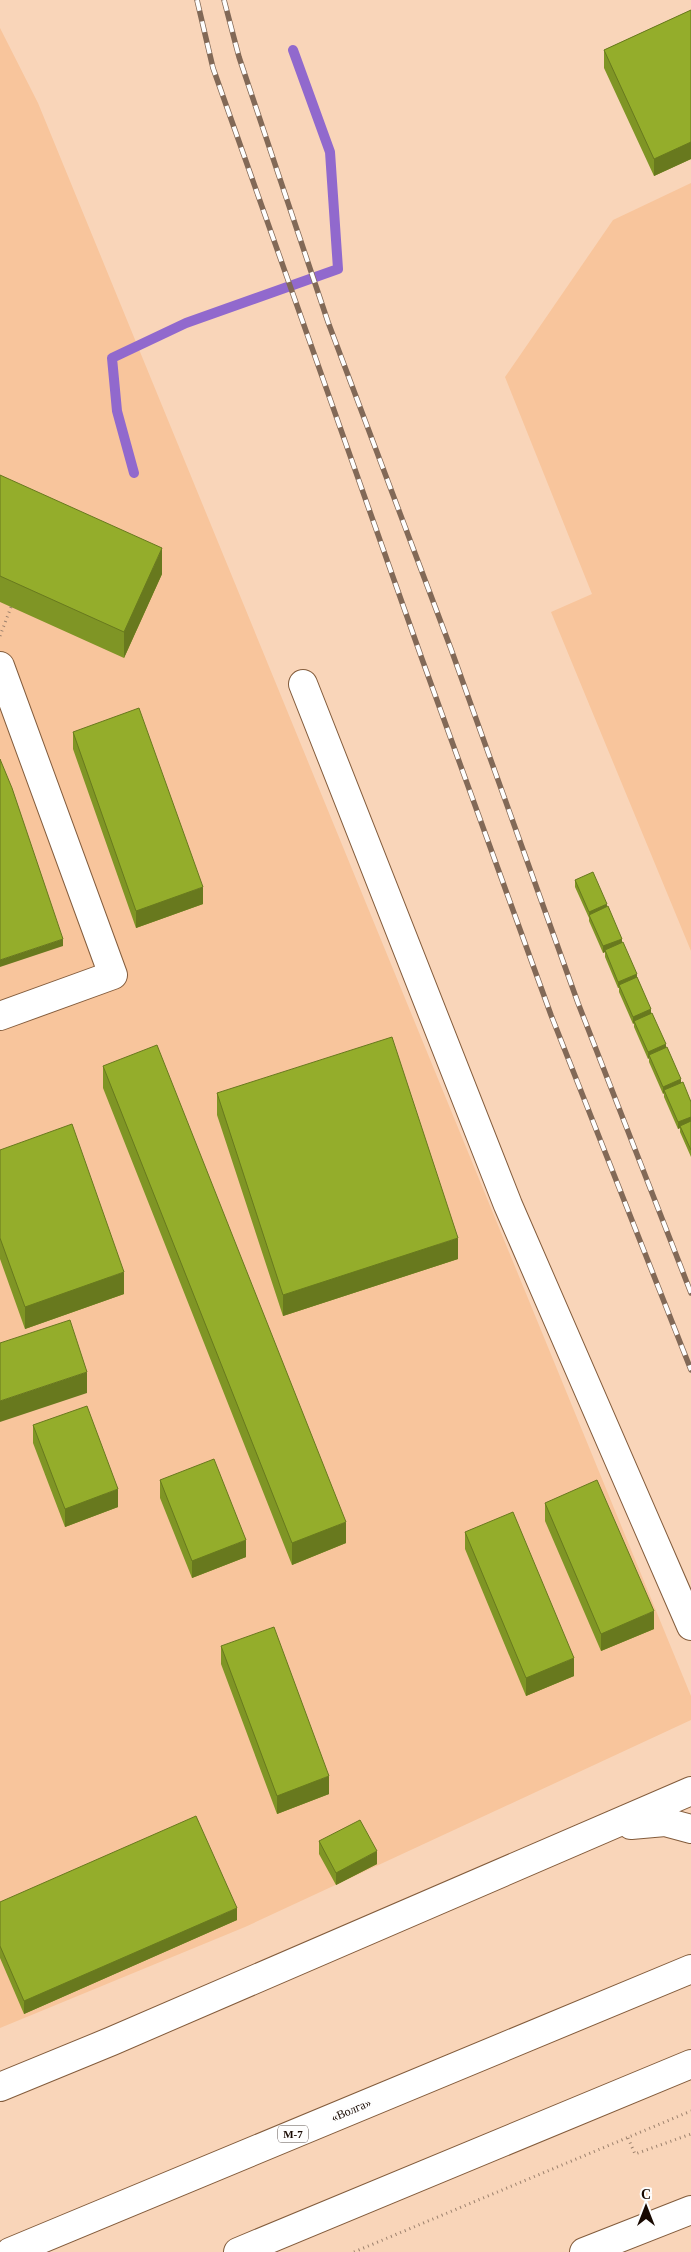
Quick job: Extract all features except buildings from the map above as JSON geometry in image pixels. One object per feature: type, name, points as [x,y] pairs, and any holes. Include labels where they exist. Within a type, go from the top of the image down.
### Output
[{"type":"main road","points":[[0,666],[113,975],[0,1016]]},
{"type":"main road","points":[[303,684],[508,1205],[691,1626]]},
{"type":"main road","points":[[0,2087],[112,2041],[691,1791]]},
{"type":"main road","points":[[596,1832],[640,1823],[665,1822],[691,1829]]},
{"type":"main road","name":"«Волга»","points":[[10,2252],[691,1969]]},
{"type":"main road","points":[[238,2252],[691,2064]]},
{"type":"main road","points":[[584,2252],[691,2210]]},
{"type":"path","points":[[0,636],[11,607]]},
{"type":"path","points":[[354,2252],[691,2111]]},
{"type":"path","points":[[628,2138],[635,2154],[691,2134]]},
{"type":"shaded area","points":[[0,28],[38,103],[691,1696],[691,1720],[245,1927],[0,2028]]},
{"type":"shaded area","points":[[691,183],[691,951],[551,612],[592,594],[505,377],[613,220]]},
{"type":"waterway","points":[[134,473],[117,411],[112,358],[186,323],[338,269],[330,152],[293,50]]},
{"type":"railway","points":[[197,0],[213,68],[422,659],[551,1015],[691,1370]]},
{"type":"railway","points":[[224,0],[239,57],[328,322],[451,649],[578,1003],[691,1293]]}]
